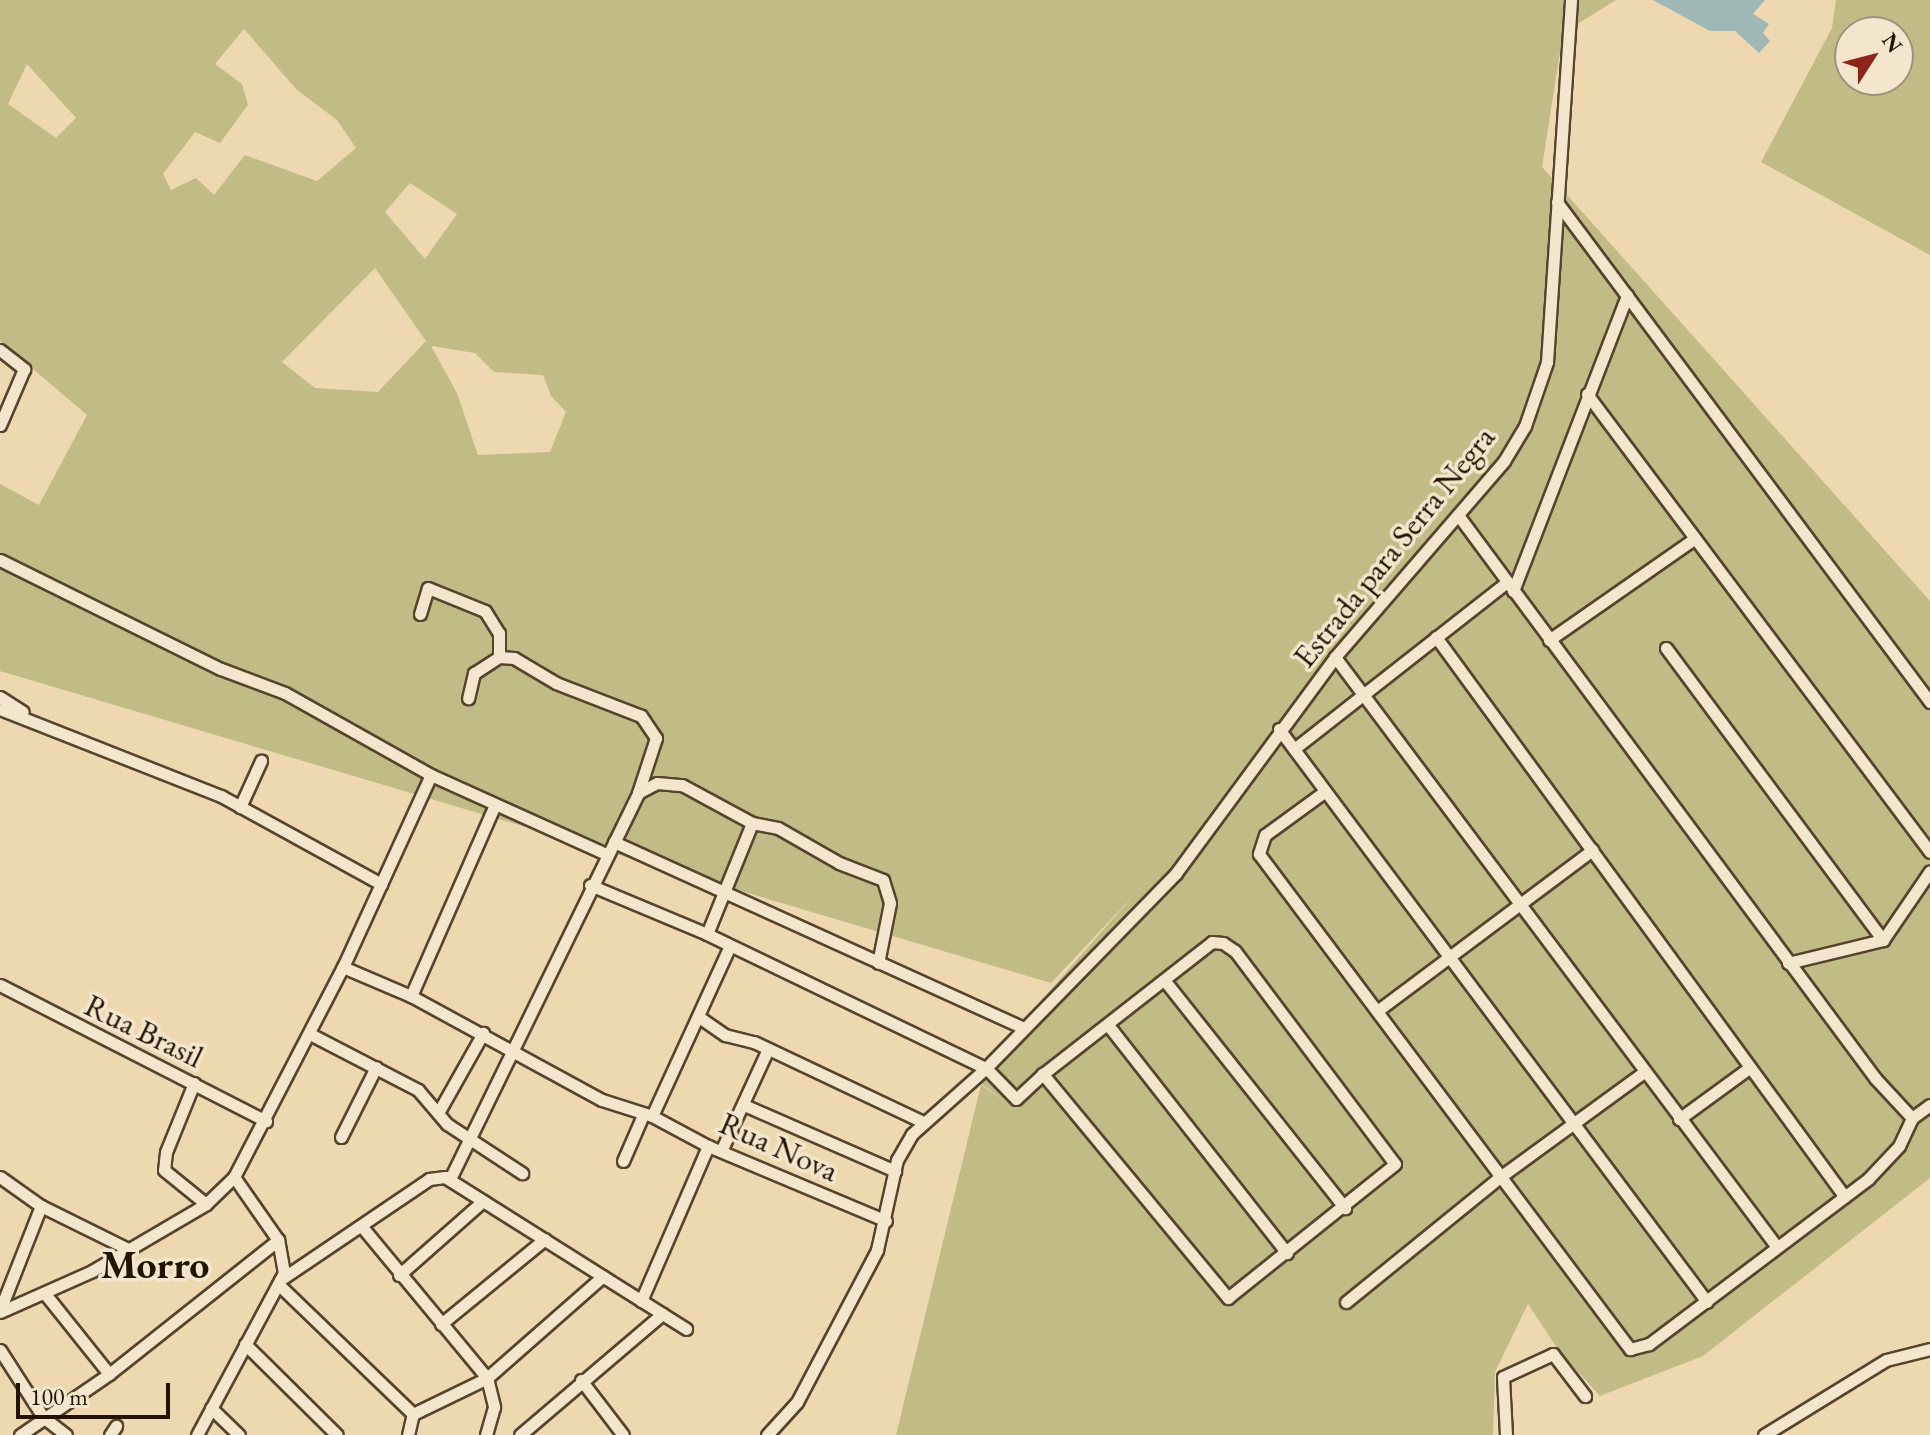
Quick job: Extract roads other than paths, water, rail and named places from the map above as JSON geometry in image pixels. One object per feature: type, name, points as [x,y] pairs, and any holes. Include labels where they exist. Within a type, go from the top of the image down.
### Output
[{"type":"street","name":"Estrada para Serra Negra","points":[[767,1435],[797,1402],[866,1271],[886,1221],[895,1171],[904,1145],[923,1122],[986,1068],[1176,873],[1215,825],[1279,729],[1335,657],[1504,461],[1538,394],[1547,362],[1571,0]]},
{"type":"street","points":[[1557,202],[1930,702]]},
{"type":"street","points":[[1294,749],[1436,637],[1509,587],[1627,295]]},
{"type":"street","points":[[0,350],[24,369],[0,425]]},
{"type":"street","points":[[1587,394],[1930,852]]},
{"type":"street","points":[[1458,515],[1788,963],[1884,1090],[1912,1118]]},
{"type":"street","points":[[1549,640],[1695,538]]},
{"type":"street","points":[[0,560],[221,669],[305,703],[431,775],[606,854]]},
{"type":"street","points":[[420,614],[428,588],[485,611],[499,633],[499,657]]},
{"type":"street","points":[[1436,637],[1845,1197]]},
{"type":"street","points":[[1666,648],[1883,940]]},
{"type":"street","points":[[450,1179],[516,1051],[590,885],[638,793],[656,738],[651,724],[635,713],[556,683],[514,658],[499,657],[474,673],[468,698]]},
{"type":"street","points":[[1335,657],[1777,1247]]},
{"type":"street","points":[[0,697],[33,720]]},
{"type":"street","points":[[0,709],[240,807],[381,884]]},
{"type":"street","points":[[1279,729],[1707,1302]]},
{"type":"street","points":[[240,807],[261,761]]},
{"type":"street","points":[[0,1311],[46,1295],[130,1250],[206,1204],[234,1177],[266,1121],[343,967],[431,775]]},
{"type":"street","points":[[638,793],[674,783],[752,823],[778,828],[888,885],[890,903],[878,963]]},
{"type":"street","points":[[1324,792],[1265,835],[1257,848],[1630,1349],[1640,1350],[1845,1197],[1889,1158],[1912,1118],[1930,1105]]},
{"type":"street","points":[[411,996],[495,805]]},
{"type":"street","points":[[707,934],[752,823]]},
{"type":"street","points":[[614,842],[724,895],[1024,1028]]},
{"type":"street","points":[[1377,1011],[1518,902],[1592,850]]},
{"type":"street","points":[[1788,963],[1883,940],[1930,871]]},
{"type":"street","points":[[590,885],[707,934],[986,1068],[1016,1099],[1043,1074],[1212,942],[1235,951],[1394,1159],[1393,1168],[1240,1293],[1228,1298],[1043,1074]]},
{"type":"street","points":[[623,1161],[699,1017],[730,946]]},
{"type":"street","name":"Rua Nova","points":[[343,967],[411,996],[483,1033],[580,1089],[648,1115],[708,1146],[722,1149],[886,1221]]},
{"type":"street","points":[[1165,981],[1345,1208]]},
{"type":"street","name":"Rua Brasil","points":[[0,985],[266,1121]]},
{"type":"street","points":[[699,1017],[725,1035],[768,1049],[923,1122]]},
{"type":"street","points":[[1108,1025],[1287,1253]]},
{"type":"street","points":[[438,1113],[483,1033]]},
{"type":"street","points":[[310,1034],[424,1095],[438,1113],[470,1141],[522,1173]]},
{"type":"street","points":[[722,1149],[768,1049]]},
{"type":"street","points":[[341,1137],[376,1067]]},
{"type":"street","points":[[1679,1119],[1749,1068]]},
{"type":"street","points":[[1346,1302],[1500,1177],[1644,1072]]},
{"type":"street","points":[[194,1083],[166,1152],[164,1170],[206,1204]]},
{"type":"street","points":[[424,1095],[452,1087]]},
{"type":"street","points":[[744,1105],[895,1171]]},
{"type":"street","points":[[641,1301],[708,1146]]},
{"type":"street","points":[[0,1177],[41,1206],[130,1250]]},
{"type":"street","points":[[197,1435],[279,1282],[285,1264],[278,1240],[234,1177]]},
{"type":"street","points":[[279,1282],[363,1228],[429,1179],[450,1179],[686,1329]]},
{"type":"street","points":[[399,1275],[483,1201]]},
{"type":"street","points":[[0,1311],[41,1206]]},
{"type":"street","points":[[363,1228],[487,1378],[494,1407],[486,1435]]},
{"type":"street","points":[[441,1324],[545,1239]]},
{"type":"street","points":[[20,1435],[109,1374],[278,1240]]},
{"type":"street","points":[[413,1414],[487,1378],[603,1276]]},
{"type":"street","points":[[279,1282],[413,1414]]},
{"type":"street","points":[[46,1295],[109,1374]]},
{"type":"street","points":[[520,1435],[662,1314]]},
{"type":"street","points":[[245,1344],[337,1435]]},
{"type":"street","points":[[1764,1435],[1886,1360],[1930,1349]]},
{"type":"street","points":[[0,1350],[43,1417],[66,1435]]},
{"type":"street","points":[[1506,1435],[1503,1377],[1553,1354],[1585,1396]]},
{"type":"street","points":[[581,1380],[623,1435]]},
{"type":"street","points":[[211,1408],[239,1435]]},
{"type":"street","points":[[408,1435],[413,1414]]},
{"type":"water","points":[[1653,0],[1765,0],[1753,14],[1769,24],[1763,33],[1770,41],[1759,53],[1735,31],[1710,31]]},
{"type":"district","name":"Morro","points":[[155,1264]]}]
